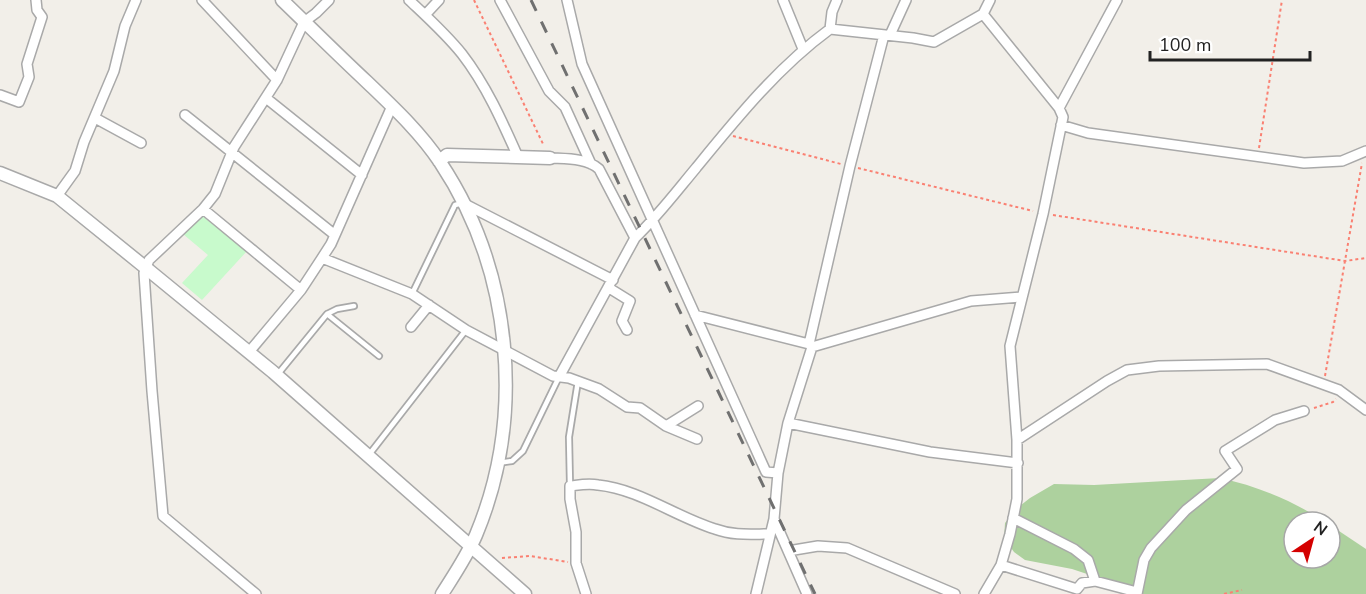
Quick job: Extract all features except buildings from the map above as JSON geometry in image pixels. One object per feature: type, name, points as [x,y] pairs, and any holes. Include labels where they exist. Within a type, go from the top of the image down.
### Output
[{"type":"street","points":[[0,94],[19,102],[29,77],[27,64],[42,17],[37,10],[36,0]]},
{"type":"street","points":[[57,196],[75,171],[84,142],[114,71],[125,26],[136,0]]},
{"type":"street","points":[[202,0],[277,80]]},
{"type":"street","points":[[282,0],[392,106],[440,161],[478,236],[495,283],[505,351],[507,398],[495,479],[471,546],[442,594]]},
{"type":"street","points":[[256,594],[163,516],[144,273],[149,260],[203,209],[215,194],[232,151],[277,80],[304,22],[329,0]]},
{"type":"street","points":[[409,0],[462,54],[482,83],[518,157]]},
{"type":"street","points":[[425,15],[439,0]]},
{"type":"street","points":[[500,0],[549,91],[565,107],[591,164]]},
{"type":"street","points":[[567,0],[582,64],[766,471],[778,473]]},
{"type":"street","points":[[783,0],[803,49]]},
{"type":"street","points":[[830,29],[832,12],[837,0]]},
{"type":"street","points":[[768,594],[756,592],[774,519],[778,473],[788,423],[811,345],[850,166],[887,35],[906,0]]},
{"type":"street","points":[[559,377],[635,238],[653,220],[724,134],[803,49],[830,29],[934,42],[983,14],[990,0]]},
{"type":"street","points":[[1059,108],[1117,0]]},
{"type":"street","points":[[983,14],[1059,108],[1063,117],[1043,214],[1010,346],[1017,440],[1017,500],[1001,565],[984,594]]},
{"type":"street","points":[[266,98],[362,175]]},
{"type":"street","points":[[249,352],[302,290],[322,258],[335,235],[392,106]]},
{"type":"street","points":[[185,115],[335,235]]},
{"type":"street","points":[[95,118],[141,143]]},
{"type":"street","points":[[1061,125],[1088,133],[1304,163],[1326,164],[1363,153]]},
{"type":"street","points":[[440,161],[447,155],[576,159],[591,164],[599,169],[635,238]]},
{"type":"street","points":[[0,173],[57,196],[249,352],[525,594]]},
{"type":"street","points":[[463,203],[611,284],[630,301],[622,321],[627,330]]},
{"type":"street","points":[[203,209],[302,290]]},
{"type":"street","points":[[322,258],[412,294],[466,330],[553,376],[569,378],[599,389],[627,407],[640,408],[666,426],[697,438]]},
{"type":"street","points":[[695,315],[811,345],[971,301],[1021,297]]},
{"type":"street","points":[[411,327],[429,305]]},
{"type":"street","points":[[1017,440],[1127,370],[1160,366],[1267,364],[1324,383],[1366,410]]},
{"type":"street","points":[[666,426],[698,406]]},
{"type":"street","points":[[1001,565],[1077,589],[1082,583],[1095,581],[1137,593],[1144,561],[1150,548],[1186,510],[1236,469],[1226,451],[1275,420],[1304,411]]},
{"type":"street","points":[[788,423],[930,452],[1018,463]]},
{"type":"street","points":[[586,594],[576,563],[576,532],[570,486],[594,484],[606,486],[631,494],[714,529],[737,535],[770,534]]},
{"type":"street","points":[[1013,518],[1074,549],[1088,560],[1095,581]]},
{"type":"street","points":[[774,519],[807,594]]},
{"type":"street","points":[[788,551],[818,546],[847,548],[955,594]]},
{"type":"lane","points":[[412,294],[455,205],[463,203]]},
{"type":"lane","points":[[277,376],[327,314],[337,309],[354,306]]},
{"type":"lane","points":[[327,314],[379,356]]},
{"type":"lane","points":[[368,456],[466,330]]},
{"type":"lane","points":[[497,463],[512,461],[523,451],[559,377]]},
{"type":"lane","points":[[570,486],[569,437],[578,381]]},
{"type":"path","points":[[474,0],[550,158]]},
{"type":"path","points":[[1258,156],[1282,0]]},
{"type":"path","points":[[724,134],[1043,214],[1345,261],[1366,258]]},
{"type":"path","points":[[1324,383],[1363,153]]},
{"type":"path","points":[[1304,411],[1333,402],[1342,393]]},
{"type":"path","points":[[494,566],[502,558],[517,556],[576,563]]},
{"type":"path","points":[[1224,594],[1242,590]]},
{"type":"green space","points":[[201,215],[247,251],[202,300],[182,283],[208,255],[183,234]]},
{"type":"green space","points":[[1220,478],[1275,495],[1306,510],[1282,510],[1282,570],[1342,570],[1342,533],[1366,549],[1366,594],[1123,594],[1096,577],[1072,569],[1025,560],[1014,552],[1004,538],[1005,523],[1016,509],[1030,498],[1054,484],[1094,485]]},
{"type":"railway","points":[[531,0],[815,594]]}]
